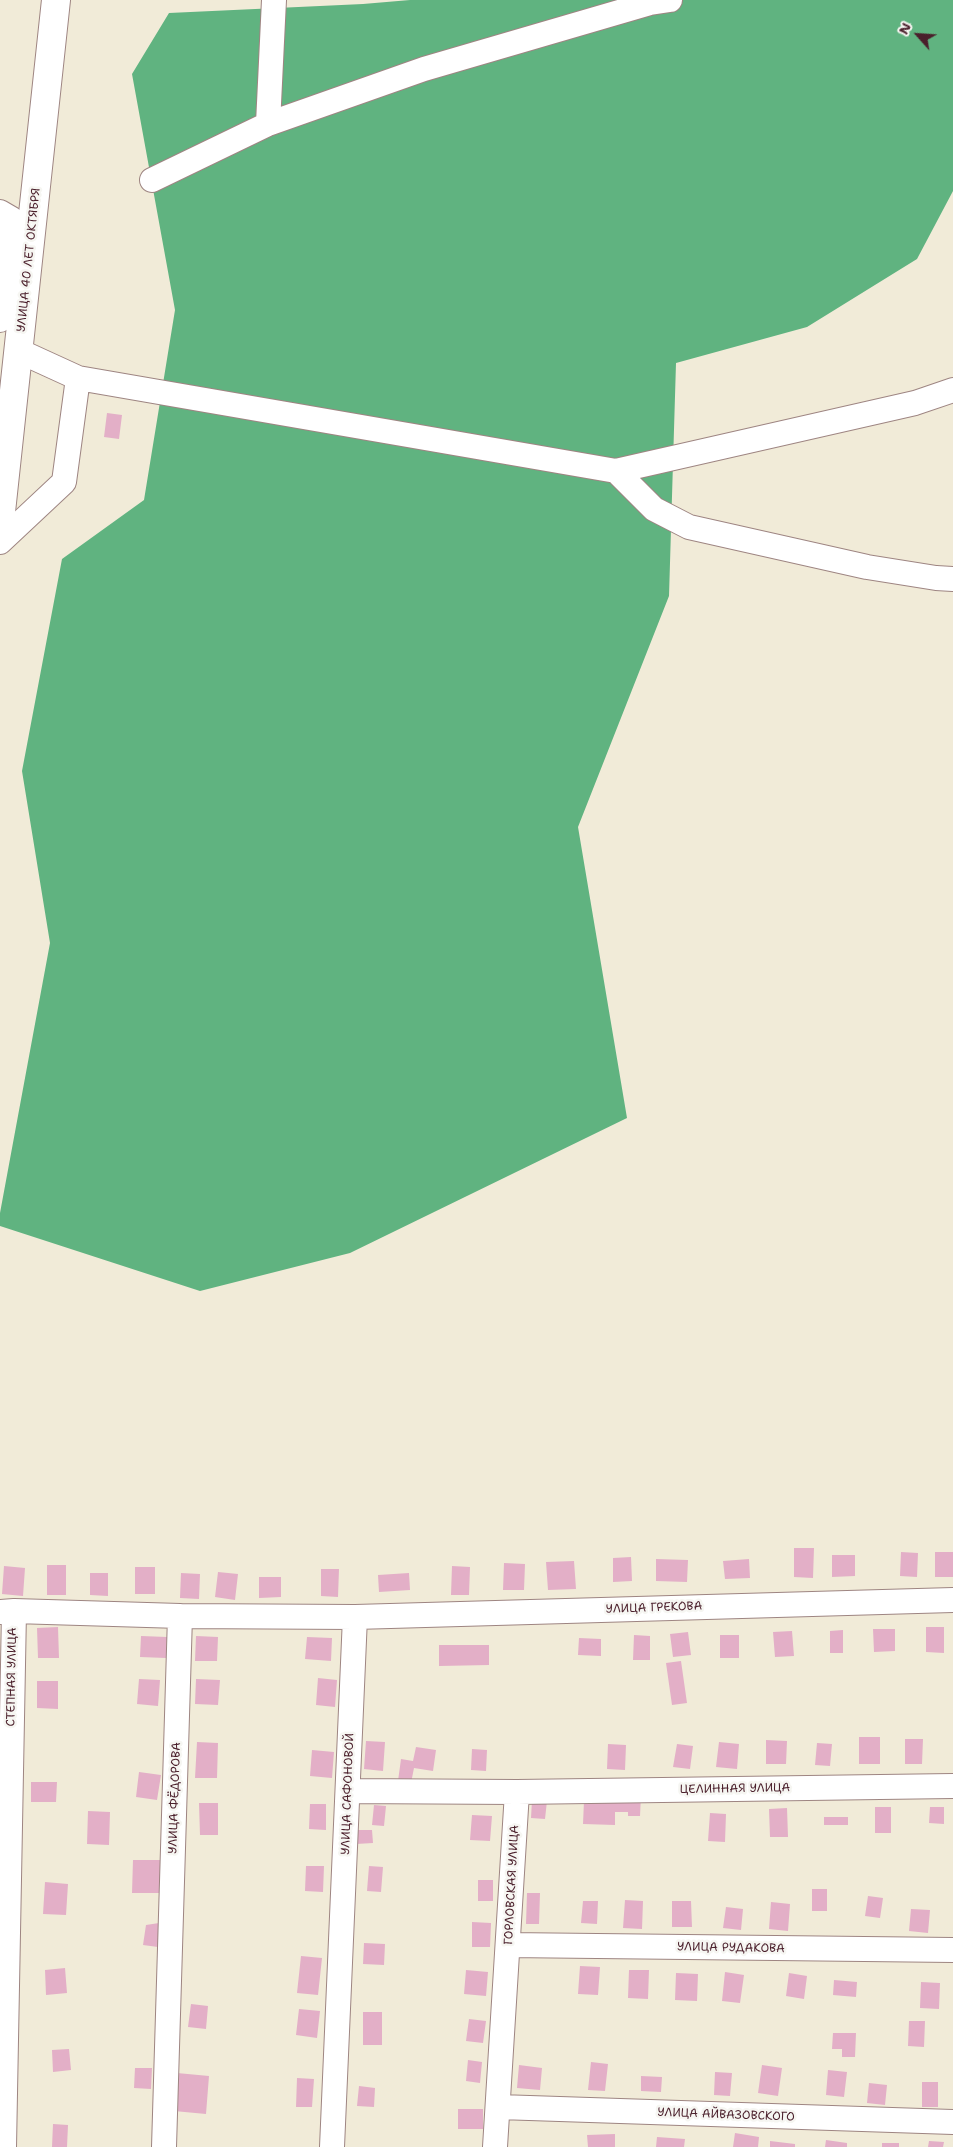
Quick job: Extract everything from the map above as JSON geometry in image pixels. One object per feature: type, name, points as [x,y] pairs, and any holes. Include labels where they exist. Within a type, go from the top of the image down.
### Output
[{"type":"main road","name":"УЛИЦА 40 ЛЕТ ОКТЯБРЯ","points":[[1,506],[19,351],[12,215],[56,0]]},
{"type":"street","points":[[268,124],[274,0]]},
{"type":"street","points":[[152,180],[268,124],[424,69],[650,3],[670,0]]},
{"type":"street","points":[[0,320],[12,215]]},
{"type":"street","points":[[19,351],[78,378],[616,471],[915,403],[953,390]]},
{"type":"street","points":[[0,542],[64,482],[78,378]]},
{"type":"street","points":[[616,471],[654,509],[689,527],[867,567],[953,579]]},
{"type":"street","name":"УЛИЦА ГРЕКОВА","points":[[355,1617],[953,1600]]},
{"type":"street","points":[[7,1611],[180,1616],[355,1617]]},
{"type":"street","name":"СТЕПНАЯ УЛИЦА","points":[[4,2147],[7,1611]]},
{"type":"street","name":"УЛИЦА ФЁДОРОВА","points":[[164,2147],[180,1616]]},
{"type":"street","name":"УЛИЦА САФОНОВОЙ","points":[[332,2147],[355,1617]]},
{"type":"street","name":"ЦЕЛИННАЯ УЛИЦА","points":[[517,1792],[953,1786]]},
{"type":"street","points":[[348,1791],[517,1792]]},
{"type":"street","name":"ГОРЛОВСКАЯ УЛИЦА","points":[[495,2147],[499,2107],[517,1792]]},
{"type":"street","name":"УЛИЦА РУДАКОВА","points":[[508,1945],[953,1950]]},
{"type":"street","name":"УЛИЦА АЙВАЗОВСКОГО","points":[[499,2107],[953,2122]]},
{"type":"green space","points":[[410,0],[953,0],[953,191],[917,259],[807,327],[676,363],[669,596],[578,827],[627,1118],[350,1253],[200,1291],[0,1226],[0,1213],[50,943],[22,771],[62,559],[144,500],[175,310],[132,74],[169,13]]},
{"type":"building","points":[[107,413],[122,415],[119,439],[104,437]]},
{"type":"building","points":[[794,1548],[814,1548],[813,1578],[794,1577]]},
{"type":"building","points":[[901,1552],[918,1553],[917,1577],[900,1576]]},
{"type":"building","points":[[935,1552],[953,1552],[953,1577],[935,1577]]},
{"type":"building","points":[[832,1555],[855,1555],[855,1576],[832,1577]]},
{"type":"building","points":[[631,1557],[632,1581],[613,1582],[613,1558]]},
{"type":"building","points":[[656,1559],[688,1560],[687,1582],[656,1581]]},
{"type":"building","points":[[749,1559],[750,1578],[725,1579],[723,1561]]},
{"type":"building","points":[[574,1561],[576,1589],[548,1590],[546,1562]]},
{"type":"building","points":[[504,1563],[525,1564],[524,1590],[503,1590]]},
{"type":"building","points":[[47,1565],[66,1565],[66,1595],[47,1595]]},
{"type":"building","points":[[4,1566],[25,1568],[23,1596],[2,1594]]},
{"type":"building","points":[[452,1566],[470,1567],[469,1595],[451,1595]]},
{"type":"building","points":[[135,1567],[155,1567],[155,1594],[135,1594]]},
{"type":"building","points":[[321,1569],[339,1569],[338,1597],[321,1596]]},
{"type":"building","points":[[218,1572],[238,1574],[235,1600],[215,1597]]},
{"type":"building","points":[[90,1573],[108,1573],[108,1596],[90,1595]]},
{"type":"building","points":[[181,1573],[200,1574],[199,1599],[180,1598]]},
{"type":"building","points":[[409,1573],[410,1590],[379,1592],[378,1575]]},
{"type":"building","points":[[259,1577],[281,1577],[281,1597],[259,1598]]},
{"type":"building","points":[[58,1627],[59,1658],[38,1658],[37,1628]]},
{"type":"building","points":[[926,1627],[944,1627],[944,1653],[926,1652]]},
{"type":"building","points":[[873,1629],[895,1629],[895,1651],[874,1652]]},
{"type":"building","points":[[843,1630],[843,1653],[830,1653],[830,1631]]},
{"type":"building","points":[[792,1631],[794,1656],[775,1657],[773,1632]]},
{"type":"building","points":[[688,1632],[691,1655],[673,1657],[670,1634]]},
{"type":"building","points":[[634,1635],[650,1636],[650,1660],[633,1660]]},
{"type":"building","points":[[720,1635],[739,1635],[739,1658],[720,1658]]},
{"type":"building","points":[[141,1636],[167,1637],[166,1658],[140,1657]]},
{"type":"building","points":[[196,1636],[218,1637],[217,1661],[195,1661]]},
{"type":"building","points":[[307,1637],[332,1638],[331,1661],[305,1659]]},
{"type":"building","points":[[579,1638],[601,1639],[601,1656],[578,1655]]},
{"type":"building","points":[[439,1645],[489,1645],[489,1665],[439,1666]]},
{"type":"building","points":[[681,1661],[687,1703],[672,1705],[666,1663]]},
{"type":"building","points":[[318,1678],[337,1680],[335,1707],[316,1705]]},
{"type":"building","points":[[139,1679],[160,1680],[158,1706],[137,1704]]},
{"type":"building","points":[[196,1679],[220,1680],[218,1705],[195,1704]]},
{"type":"building","points":[[37,1681],[58,1681],[58,1709],[37,1708]]},
{"type":"building","points":[[859,1737],[880,1737],[880,1764],[859,1764]]},
{"type":"building","points":[[905,1739],[923,1739],[922,1764],[905,1764]]},
{"type":"building","points":[[766,1740],[787,1741],[786,1764],[766,1764]]},
{"type":"building","points":[[366,1741],[385,1742],[383,1771],[364,1769]]},
{"type":"building","points":[[197,1742],[218,1743],[217,1778],[195,1778]]},
{"type":"building","points":[[719,1742],[739,1744],[737,1769],[716,1767]]},
{"type":"building","points":[[817,1743],[832,1744],[830,1766],[815,1765]]},
{"type":"building","points":[[608,1744],[626,1745],[625,1770],[607,1769]]},
{"type":"building","points":[[677,1744],[693,1746],[690,1769],[673,1767]]},
{"type":"building","points":[[416,1747],[436,1750],[433,1771],[414,1768],[411,1783],[398,1781],[401,1759],[413,1761]]},
{"type":"building","points":[[472,1749],[487,1750],[486,1771],[471,1770]]},
{"type":"building","points":[[312,1750],[334,1752],[332,1778],[310,1776]]},
{"type":"building","points":[[139,1772],[161,1775],[157,1800],[136,1797]]},
{"type":"building","points":[[31,1782],[57,1782],[56,1802],[31,1802]]},
{"type":"building","points":[[641,1795],[640,1816],[628,1816],[628,1812],[615,1812],[615,1825],[583,1824],[584,1801]]},
{"type":"building","points":[[532,1800],[547,1801],[545,1819],[531,1818]]},
{"type":"building","points":[[199,1803],[218,1803],[218,1835],[200,1835]]},
{"type":"building","points":[[310,1804],[326,1804],[326,1830],[309,1829]]},
{"type":"building","points":[[374,1805],[386,1806],[384,1826],[372,1825]]},
{"type":"building","points":[[875,1807],[891,1807],[891,1833],[875,1833]]},
{"type":"building","points":[[930,1807],[944,1807],[944,1824],[929,1823]]},
{"type":"building","points":[[787,1808],[788,1837],[770,1837],[769,1809]]},
{"type":"building","points":[[88,1811],[110,1812],[109,1845],[87,1844]]},
{"type":"building","points":[[710,1813],[726,1814],[725,1842],[708,1841]]},
{"type":"building","points":[[472,1815],[492,1816],[490,1841],[470,1840]]},
{"type":"building","points":[[824,1817],[848,1817],[848,1825],[824,1825]]},
{"type":"building","points":[[355,1830],[372,1830],[373,1843],[356,1844]]},
{"type":"building","points":[[133,1860],[161,1860],[161,1893],[132,1893]]},
{"type":"building","points":[[306,1866],[324,1866],[323,1892],[305,1891]]},
{"type":"building","points":[[369,1866],[383,1867],[381,1892],[367,1891]]},
{"type":"building","points":[[478,1880],[493,1880],[493,1901],[478,1901]]},
{"type":"building","points":[[45,1882],[68,1884],[66,1915],[43,1914]]},
{"type":"building","points":[[812,1889],[827,1889],[827,1911],[812,1911]]},
{"type":"building","points":[[527,1893],[540,1893],[539,1924],[526,1924]]},
{"type":"building","points":[[868,1896],[883,1898],[880,1918],[865,1916]]},
{"type":"building","points":[[625,1900],[643,1901],[642,1929],[623,1928]]},
{"type":"building","points":[[583,1901],[598,1901],[597,1924],[581,1923]]},
{"type":"building","points":[[672,1901],[691,1901],[692,1927],[672,1927]]},
{"type":"building","points":[[771,1902],[790,1904],[788,1931],[769,1929]]},
{"type":"building","points":[[726,1907],[743,1909],[741,1930],[723,1928]]},
{"type":"building","points":[[911,1909],[930,1910],[928,1933],[909,1931]]},
{"type":"building","points":[[472,1922],[491,1923],[490,1947],[472,1947]]},
{"type":"building","points":[[159,1923],[158,1947],[143,1945],[146,1925]]},
{"type":"building","points":[[364,1943],[385,1944],[384,1965],[363,1964]]},
{"type":"building","points":[[301,1956],[322,1958],[318,1995],[297,1993]]},
{"type":"building","points":[[580,1966],[600,1967],[598,1995],[578,1994]]},
{"type":"building","points":[[65,1968],[67,1993],[46,1995],[45,1970]]},
{"type":"building","points":[[466,1970],[488,1972],[486,1996],[464,1994]]},
{"type":"building","points":[[629,1970],[649,1970],[648,1999],[628,1998]]},
{"type":"building","points":[[725,1972],[744,1975],[740,2003],[722,2001]]},
{"type":"building","points":[[676,1973],[698,1974],[697,2001],[675,2000]]},
{"type":"building","points":[[789,1973],[807,1976],[804,1999],[786,1996]]},
{"type":"building","points":[[834,1980],[857,1982],[856,1997],[833,1995]]},
{"type":"building","points":[[921,1982],[940,1983],[939,2009],[920,2008]]},
{"type":"building","points":[[191,2004],[208,2006],[206,2029],[188,2027]]},
{"type":"building","points":[[299,2009],[320,2011],[317,2038],[296,2035]]},
{"type":"building","points":[[363,2012],[382,2012],[382,2045],[363,2045]]},
{"type":"building","points":[[469,2019],[486,2021],[483,2043],[466,2041]]},
{"type":"building","points":[[909,2021],[925,2021],[924,2047],[908,2046]]},
{"type":"building","points":[[833,2033],[856,2033],[855,2057],[842,2057],[842,2049],[832,2049]]},
{"type":"building","points":[[69,2049],[71,2070],[53,2072],[52,2050]]},
{"type":"building","points":[[468,2060],[482,2062],[480,2083],[466,2081]]},
{"type":"building","points":[[591,2062],[608,2064],[605,2091],[588,2090]]},
{"type":"building","points":[[519,2065],[542,2068],[540,2090],[517,2088]]},
{"type":"building","points":[[762,2065],[782,2068],[778,2096],[758,2093]]},
{"type":"building","points":[[135,2068],[152,2068],[151,2089],[134,2088]]},
{"type":"building","points":[[828,2070],[847,2072],[844,2097],[826,2095]]},
{"type":"building","points":[[715,2072],[732,2073],[730,2096],[714,2095]]},
{"type":"building","points":[[177,2073],[209,2076],[206,2114],[174,2111]]},
{"type":"building","points":[[641,2076],[662,2077],[661,2092],[641,2091]]},
{"type":"building","points":[[297,2078],[314,2079],[312,2107],[296,2107]]},
{"type":"building","points":[[922,2082],[938,2082],[938,2107],[922,2107]]},
{"type":"building","points":[[869,2083],[887,2085],[885,2105],[867,2103]]},
{"type":"building","points":[[359,2086],[375,2088],[374,2107],[357,2106]]},
{"type":"building","points":[[458,2109],[483,2109],[483,2129],[458,2129]]},
{"type":"building","points":[[53,2124],[68,2125],[67,2147],[52,2147]]},
{"type":"building","points":[[735,2133],[759,2137],[758,2147],[733,2147]]},
{"type":"building","points":[[615,2134],[615,2147],[588,2147],[587,2135]]},
{"type":"building","points":[[657,2137],[685,2139],[684,2147],[656,2147]]},
{"type":"building","points":[[826,2140],[847,2143],[847,2147],[825,2147]]},
{"type":"building","points":[[770,2141],[795,2144],[795,2147],[770,2147]]},
{"type":"building","points":[[929,2141],[944,2142],[943,2147],[928,2147]]},
{"type":"building","points":[[882,2143],[899,2143],[899,2147],[882,2147]]}]
